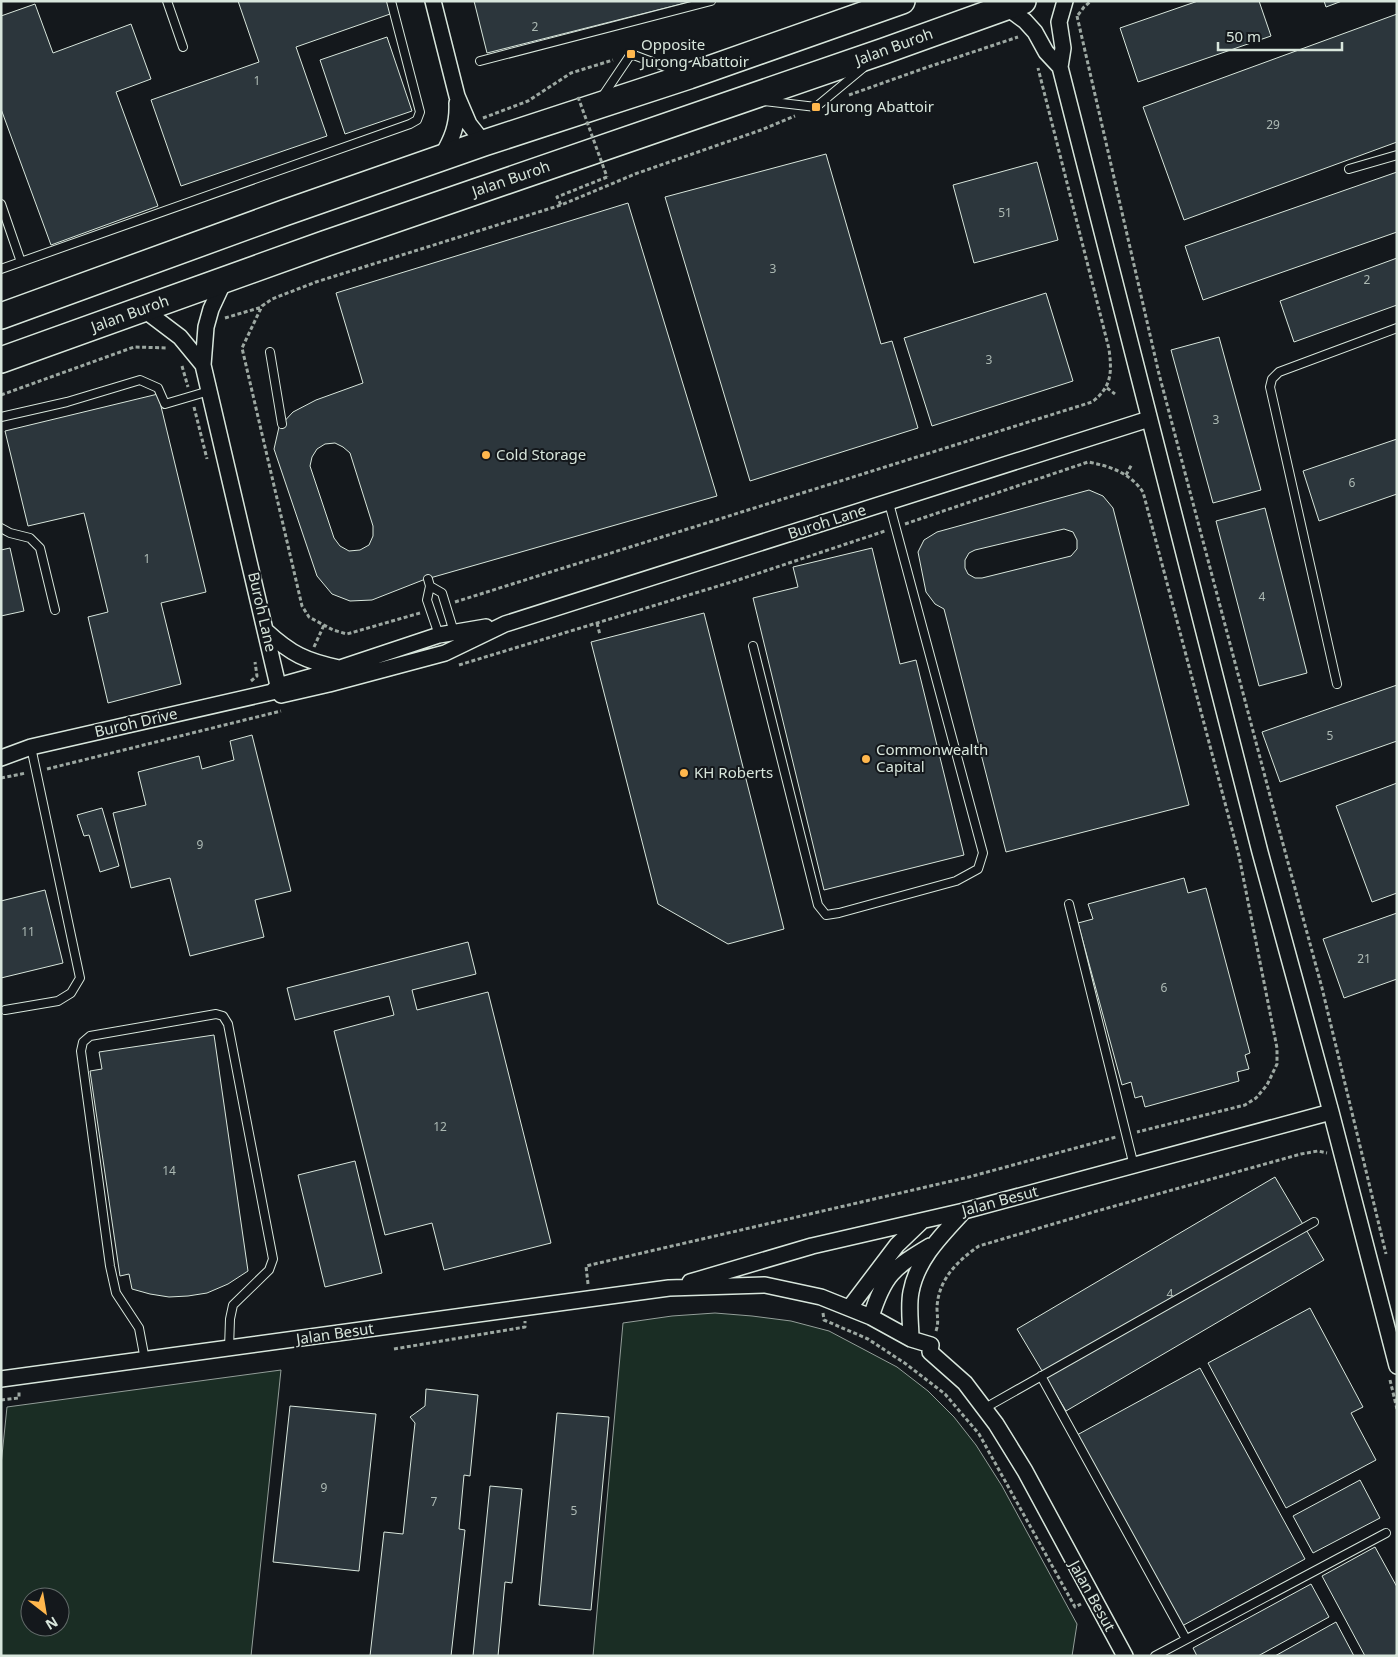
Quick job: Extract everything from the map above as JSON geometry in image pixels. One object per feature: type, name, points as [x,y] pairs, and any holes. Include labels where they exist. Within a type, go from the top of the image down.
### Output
[{"type":"highway","points":[[1,316],[284,213],[484,143],[587,102],[689,76],[902,1]]},
{"type":"highway","name":"Jalan Buroh","points":[[1,360],[1014,4]]},
{"type":"street","points":[[433,1],[457,96],[469,124],[484,143]]},
{"type":"street","points":[[1065,1],[1059,22],[1063,48],[1060,68],[1260,852],[1331,1112],[1393,1369]]},
{"type":"street","points":[[1014,4],[1046,52],[1060,68]]},
{"type":"street","points":[[441,158],[455,131],[458,117],[457,96]]},
{"type":"street","name":"Buroh Lane","points":[[225,280],[211,309],[206,327],[203,365],[266,630],[277,691]]},
{"type":"street","name":"Buroh Lane","points":[[143,309],[180,337],[203,365]]},
{"type":"street","name":"Buroh Lane","points":[[505,624],[1149,419]]},
{"type":"street","points":[[266,630],[296,655],[339,668],[438,635],[505,624]]},
{"type":"street","points":[[277,691],[346,680],[445,652],[505,624]]},
{"type":"street","name":"Buroh Drive","points":[[1,758],[31,747],[277,691],[339,668]]},
{"type":"street","name":"Jalan Besut","points":[[669,1288],[812,1246],[964,1211],[1331,1112]]},
{"type":"street","points":[[911,1339],[911,1293],[919,1267],[934,1244],[964,1211]]},
{"type":"street","points":[[850,1307],[897,1245],[922,1221]]},
{"type":"street","points":[[871,1317],[886,1280],[901,1263],[934,1244]]},
{"type":"street","name":"Jalan Besut","points":[[1,1379],[669,1288],[765,1285],[822,1297],[850,1307],[911,1339],[931,1345],[930,1352],[965,1383],[996,1424],[1025,1471],[1125,1656]]},
{"type":"lane","points":[[167,1],[183,47]]},
{"type":"lane","points":[[1,270],[417,120],[420,112],[391,1]]},
{"type":"lane","points":[[480,61],[711,1]]},
{"type":"lane","points":[[587,102],[631,54],[689,76]]},
{"type":"lane","points":[[1349,169],[1397,155]]},
{"type":"lane","points":[[1,204],[21,262]]},
{"type":"lane","points":[[1337,684],[1270,387],[1272,379],[1279,372],[1397,328]]},
{"type":"lane","points":[[270,352],[282,424]]},
{"type":"lane","points":[[1,416],[67,402],[140,380],[158,388],[165,404],[209,391]]},
{"type":"lane","points":[[753,646],[818,905],[826,915],[956,881],[978,868],[983,853],[894,528],[889,503]]},
{"type":"lane","points":[[1,528],[10,533],[30,538],[40,548],[55,610]]},
{"type":"lane","points":[[438,635],[427,600],[429,582],[442,593],[454,632]]},
{"type":"lane","points":[[5,1010],[58,1001],[72,992],[80,978],[31,747]]},
{"type":"lane","points":[[1069,904],[1134,1166]]},
{"type":"lane","points":[[145,1360],[139,1328],[116,1293],[110,1266],[81,1051],[83,1042],[90,1036],[216,1014],[223,1016],[228,1024],[273,1259],[269,1270],[233,1305],[230,1320],[230,1348]]},
{"type":"lane","points":[[985,1408],[1314,1222]]},
{"type":"lane","points":[[1041,1376],[1186,1639]]},
{"type":"lane","points":[[1155,1656],[1386,1533]]},
{"type":"path","points":[[1091,1],[1077,16],[1159,374],[1272,807],[1322,988],[1386,1254]]},
{"type":"path","points":[[469,124],[528,101],[571,73],[631,54]]},
{"type":"path","points":[[446,605],[1092,402],[1102,395],[1107,388],[1112,368],[1110,348],[1038,68]]},
{"type":"path","points":[[557,197],[607,177],[587,102]]},
{"type":"path","points":[[430,610],[347,634],[333,630],[310,617],[302,606],[242,348],[262,306],[272,299],[316,282],[561,205]]},
{"type":"path","points":[[1,395],[134,346],[167,347],[174,352]]},
{"type":"path","points":[[180,358],[208,460]]},
{"type":"path","points":[[1107,388],[1115,394]]},
{"type":"path","points":[[455,666],[738,580],[1088,462],[1105,465],[1135,481],[1143,492],[1239,856],[1278,1048],[1277,1064],[1267,1084],[1256,1098],[1245,1104],[969,1177],[586,1266],[590,1299]]},
{"type":"path","points":[[1126,475],[1132,464]]},
{"type":"path","points":[[597,623],[600,635]]},
{"type":"path","points":[[246,685],[257,676],[255,658]]},
{"type":"path","points":[[1,778],[37,772],[288,710]]},
{"type":"path","points":[[931,1345],[938,1324],[937,1308],[940,1289],[950,1272],[963,1257],[979,1246],[1096,1210],[1301,1154],[1318,1151],[1328,1153]]},
{"type":"path","points":[[822,1297],[824,1320],[868,1339],[906,1364],[945,1394],[979,1434],[1075,1607],[1093,1598]]},
{"type":"path","points":[[394,1349],[525,1327],[523,1308]]},
{"type":"path","points":[[1393,1369],[1397,1409]]},
{"type":"green space","points":[[715,1313],[791,1321],[829,1331],[897,1367],[928,1391],[954,1417],[976,1445],[1002,1486],[1077,1624],[1072,1656],[593,1656],[623,1323],[672,1316]]},
{"type":"green space","points":[[281,1370],[251,1656],[1,1656],[1,1465],[7,1407]]},
{"type":"building","points":[[238,1],[389,1],[393,13],[296,47],[327,136],[181,186],[151,100],[259,62]]},
{"type":"building","points":[[474,1],[693,1],[487,53]]},
{"type":"building","points":[[1198,1],[1259,1],[1271,36],[1138,82],[1120,28]]},
{"type":"building","points":[[1324,1],[1342,1],[1326,7]]},
{"type":"building","points":[[35,4],[53,53],[131,24],[151,79],[116,92],[158,206],[51,245],[1,109],[1,16]]},
{"type":"building","points":[[1397,14],[1397,142],[1184,220],[1143,107]]},
{"type":"building","points":[[387,37],[412,111],[345,134],[320,60]]},
{"type":"building","points":[[826,154],[881,344],[892,341],[918,428],[750,481],[665,197]]},
{"type":"building","points":[[1037,162],[1058,240],[974,263],[953,185]]},
{"type":"building","points":[[1397,172],[1397,232],[1203,300],[1185,246]]},
{"type":"building","points":[[628,203],[717,496],[423,580],[372,600],[350,601],[332,594],[317,576],[274,449],[279,427],[293,412],[316,400],[363,383],[336,293]],"holes":[[[335,443],[350,453],[373,526],[373,536],[369,545],[360,550],[349,551],[340,546],[334,538],[310,466],[312,457],[317,449],[325,444]]]},
{"type":"building","points":[[1397,258],[1397,305],[1294,342],[1280,301]]},
{"type":"building","points":[[1046,293],[1073,381],[932,426],[904,338]]},
{"type":"building","points":[[1219,337],[1261,490],[1213,503],[1171,350]]},
{"type":"building","points":[[158,394],[206,592],[161,603],[181,684],[108,703],[88,617],[108,612],[84,513],[28,526],[5,431]]},
{"type":"building","points":[[1397,439],[1397,494],[1319,521],[1303,471]]},
{"type":"building","points":[[1089,490],[1103,496],[1113,508],[1189,805],[1006,852],[944,609],[935,604],[926,592],[918,552],[924,540],[937,532]],"holes":[[[1064,529],[1073,532],[1077,540],[1077,549],[1071,556],[982,578],[975,578],[968,574],[965,568],[965,560],[969,553],[975,550]]]},
{"type":"building","points":[[1265,508],[1307,673],[1259,686],[1216,521]]},
{"type":"building","points":[[10,548],[24,611],[1,616],[1,550]]},
{"type":"building","name":"Commonwealth Capital","points":[[872,548],[900,664],[916,660],[964,855],[824,890],[753,598],[798,587],[793,567]]},
{"type":"building","name":"KH Roberts","points":[[704,613],[784,929],[728,944],[658,904],[591,642]]},
{"type":"building","points":[[1397,685],[1397,741],[1280,782],[1262,732]]},
{"type":"building","points":[[252,735],[291,891],[255,900],[264,937],[190,956],[170,878],[131,888],[113,813],[146,805],[138,772],[199,756],[202,769],[234,760],[230,741]]},
{"type":"building","points":[[1397,783],[1397,893],[1372,902],[1336,806]]},
{"type":"building","points":[[102,808],[119,866],[100,872],[89,835],[84,836],[77,815]]},
{"type":"building","points":[[1184,878],[1188,893],[1206,888],[1250,1053],[1245,1055],[1249,1069],[1237,1072],[1239,1081],[1145,1107],[1142,1096],[1135,1098],[1131,1082],[1122,1085],[1078,923],[1093,919],[1088,904]]},
{"type":"building","points":[[45,890],[63,963],[1,978],[1,901]]},
{"type":"building","points":[[1397,913],[1397,979],[1344,998],[1323,939]]},
{"type":"building","points":[[468,942],[476,974],[412,990],[417,1010],[488,992],[551,1243],[444,1270],[432,1223],[385,1235],[334,1031],[394,1015],[389,996],[295,1020],[287,988]]},
{"type":"building","points":[[214,1035],[248,1271],[228,1284],[207,1293],[188,1296],[169,1297],[132,1289],[129,1274],[120,1276],[90,1071],[102,1069],[99,1052]]},
{"type":"building","points":[[355,1161],[382,1273],[325,1287],[298,1175]]},
{"type":"building","points":[[1275,1177],[1324,1260],[1066,1411],[1017,1329]]},
{"type":"building","points":[[1310,1308],[1363,1407],[1351,1413],[1376,1460],[1286,1508],[1208,1363]]},
{"type":"building","points":[[1200,1368],[1305,1559],[1182,1626],[1077,1435]]},
{"type":"building","points":[[426,1389],[478,1395],[470,1476],[464,1475],[459,1529],[465,1530],[451,1656],[370,1656],[384,1532],[403,1534],[415,1423],[410,1417],[425,1406]]},
{"type":"building","points":[[290,1406],[376,1414],[359,1571],[273,1562]]},
{"type":"building","points":[[557,1413],[609,1417],[591,1610],[539,1605]]},
{"type":"building","points":[[1360,1480],[1380,1518],[1313,1553],[1293,1516]]},
{"type":"building","points":[[490,1486],[522,1489],[512,1583],[505,1582],[498,1656],[473,1656]]},
{"type":"building","points":[[1375,1547],[1397,1587],[1397,1654],[1394,1656],[1365,1656],[1322,1576]]},
{"type":"building","points":[[1311,1584],[1329,1617],[1258,1656],[1197,1656],[1193,1648]]},
{"type":"building","points":[[1336,1622],[1354,1656],[1275,1656]]},
{"type":"place","name":"Opposite Jurong Abattoir","points":[[631,54]]},
{"type":"place","name":"Jurong Abattoir","points":[[816,107]]},
{"type":"place","name":"Cold Storage","points":[[486,455]]},
{"type":"place","name":"Commonwealth Capital","points":[[866,759]]},
{"type":"place","name":"KH Roberts","points":[[684,773]]}]
